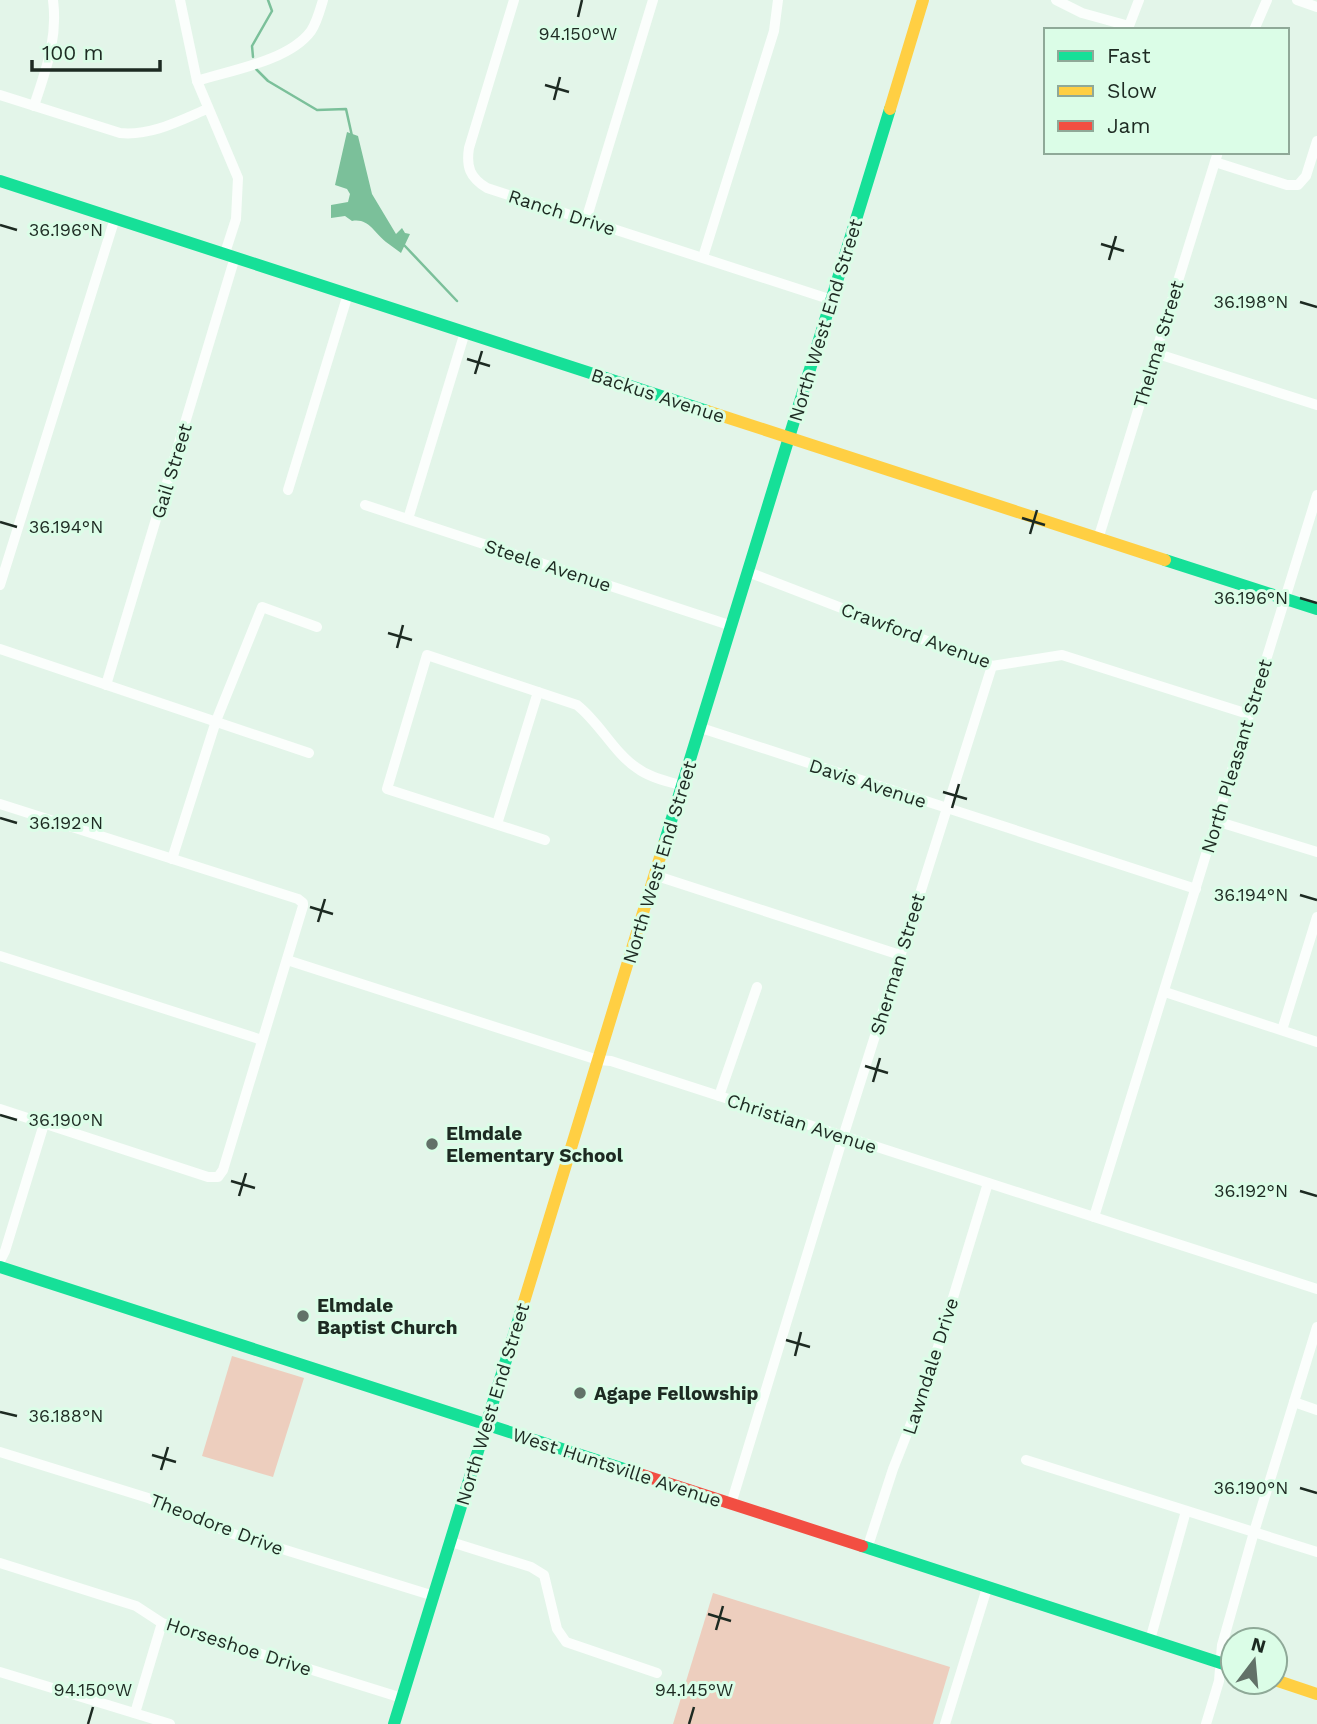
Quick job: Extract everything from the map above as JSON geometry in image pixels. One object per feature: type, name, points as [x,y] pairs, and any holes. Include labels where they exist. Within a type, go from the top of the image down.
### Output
[{"type":"street","points":[[34,106],[54,42],[53,0]]},
{"type":"street","name":"Gail Street","points":[[106,685],[230,255],[236,219],[238,178],[197,81],[180,0]]},
{"type":"street","points":[[197,81],[292,48],[313,28],[323,0]]},
{"type":"street","name":"Ranch Drive","points":[[514,0],[469,148],[467,161],[470,173],[477,182],[487,188],[832,300]]},
{"type":"street","points":[[586,220],[653,0]]},
{"type":"street","points":[[703,257],[774,31],[778,0]]},
{"type":"street","name":"North West End Street","points":[[394,1724],[923,0]]},
{"type":"street","points":[[1056,0],[1082,13],[1129,26],[1139,0]]},
{"type":"street","points":[[1255,28],[1267,0]]},
{"type":"street","points":[[1297,0],[1317,6]]},
{"type":"street","points":[[0,94],[120,133],[137,135],[207,109]]},
{"type":"street","points":[[1217,157],[1287,185],[1298,186],[1306,176],[1317,141]]},
{"type":"street","name":"Thelma Street","points":[[1099,536],[1217,157]]},
{"type":"street","name":"Backus Avenue","points":[[0,181],[1317,609]]},
{"type":"street","points":[[0,585],[115,218]]},
{"type":"street","points":[[288,490],[348,294]]},
{"type":"street","points":[[408,519],[465,332]]},
{"type":"street","points":[[1155,353],[1317,405]]},
{"type":"street","name":"North Pleasant Street","points":[[1094,1217],[1317,495]]},
{"type":"street","name":"Steele Avenue","points":[[365,505],[732,626]]},
{"type":"street","name":"Crawford Avenue","points":[[748,572],[992,666],[1062,655],[1248,714]]},
{"type":"street","points":[[172,859],[216,722],[262,607],[317,626]]},
{"type":"street","points":[[0,649],[309,752]]},
{"type":"street","points":[[545,840],[387,789],[427,656],[577,705],[592,717],[636,768],[683,786]]},
{"type":"street","name":"Sherman Street","points":[[731,1504],[843,1137],[992,666]]},
{"type":"street","points":[[497,824],[538,692]]},
{"type":"street","name":"Davis Avenue","points":[[701,729],[1196,890]]},
{"type":"street","points":[[0,804],[303,903],[223,1170],[218,1177],[208,1177],[0,1109]]},
{"type":"street","points":[[1216,821],[1317,852]]},
{"type":"street","points":[[654,875],[900,955]]},
{"type":"street","points":[[1282,1030],[1317,917]]},
{"type":"street","points":[[0,956],[262,1040]]},
{"type":"street","name":"Christian Avenue","points":[[286,960],[598,1060],[611,1061],[1317,1289]]},
{"type":"street","points":[[719,1096],[757,987]]},
{"type":"street","points":[[1165,992],[1317,1042]]},
{"type":"street","points":[[0,1261],[44,1124]]},
{"type":"street","name":"Lawndale Drive","points":[[867,1549],[893,1469],[927,1383],[988,1182]]},
{"type":"street","name":"West Huntsville Avenue","points":[[0,1267],[1219,1662]]},
{"type":"street","points":[[1227,1626],[1317,1327]]},
{"type":"street","points":[[1294,1402],[1317,1410]]},
{"type":"street","name":"Theodore Drive","points":[[0,1452],[148,1498],[227,1532],[434,1596]]},
{"type":"street","points":[[1026,1460],[1317,1552]]},
{"type":"street","points":[[1150,1640],[1186,1511]]},
{"type":"street","points":[[450,1542],[531,1567],[544,1575],[556,1629],[566,1642],[657,1672]]},
{"type":"street","name":"Horseshoe Drive","points":[[0,1563],[136,1605],[162,1623],[402,1698]]},
{"type":"street","points":[[945,1724],[987,1588]]},
{"type":"street","points":[[135,1713],[162,1623]]},
{"type":"street","points":[[0,1672],[170,1724]]},
{"type":"street","points":[[1206,1724],[1219,1681]]},
{"type":"street","points":[[1289,1685],[1317,1694]]},
{"type":"shaded area","points":[[347,132],[358,136],[372,194],[396,234],[402,228],[405,233],[410,234],[401,253],[363,222],[352,221],[345,216],[331,218],[331,205],[348,202],[350,194],[347,189],[335,185]]},
{"type":"shaded area","points":[[232,1356],[304,1378],[273,1477],[202,1456]]},
{"type":"shaded area","points":[[713,1593],[950,1667],[933,1724],[673,1724]]},
{"type":"waterway","points":[[253,57],[252,46],[272,11],[268,0]]},
{"type":"waterway","points":[[256,69],[268,81],[317,110],[346,109],[352,136]]},
{"type":"waterway","points":[[404,245],[457,301]]},
{"type":"traffic: fast","points":[[664,844],[890,109]]},
{"type":"traffic: fast","points":[[0,181],[707,411]]},
{"type":"traffic: fast","points":[[1165,560],[1317,609]]},
{"type":"traffic: fast","points":[[0,1267],[630,1471]]},
{"type":"traffic: fast","points":[[394,1724],[523,1305]]},
{"type":"traffic: fast","points":[[862,1546],[1219,1662]]},
{"type":"traffic: slow","points":[[890,109],[923,0]]},
{"type":"traffic: slow","points":[[707,411],[1165,560]]},
{"type":"traffic: slow","points":[[523,1305],[664,844]]},
{"type":"traffic: slow","points":[[1289,1685],[1317,1694]]},
{"type":"traffic: jam","points":[[630,1471],[862,1546]]},
{"type":"place","name":"Elmdale Elementary School","points":[[432,1144]]},
{"type":"place","name":"Elmdale Baptist Church","points":[[303,1316]]},
{"type":"place","name":"Agape Fellowship","points":[[580,1393]]}]
